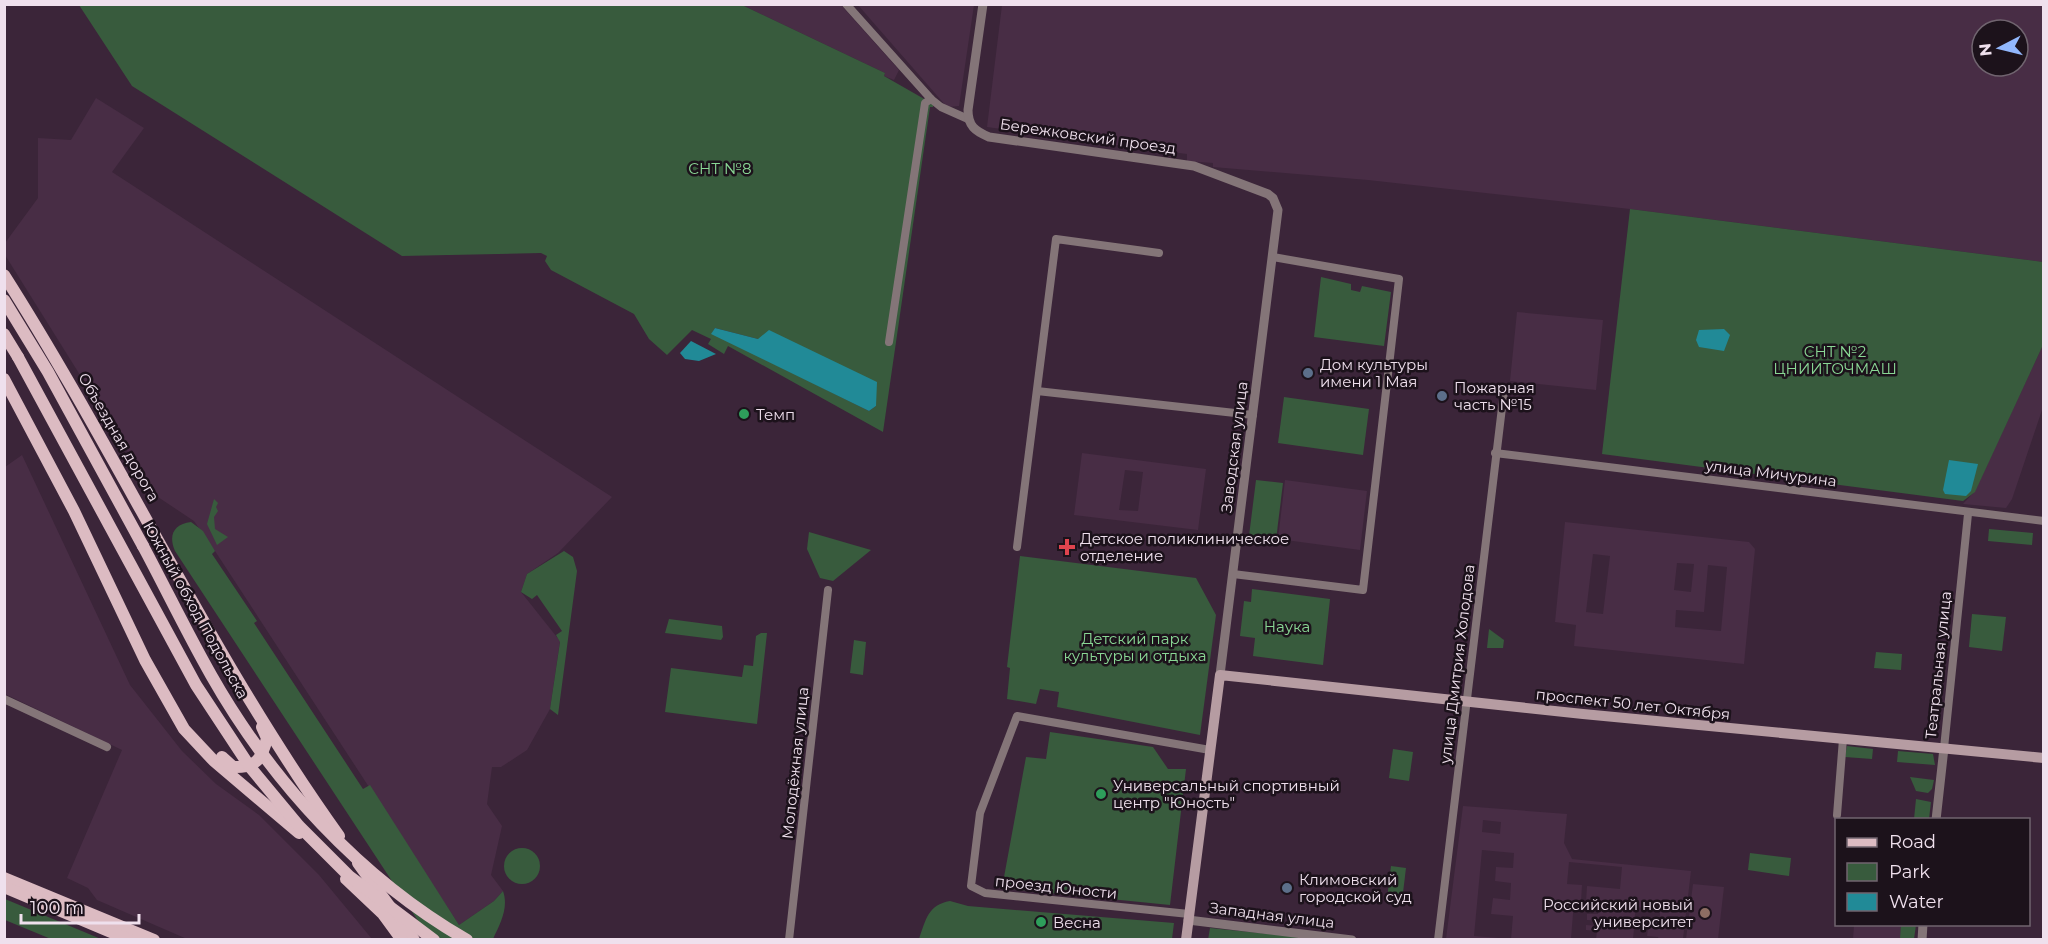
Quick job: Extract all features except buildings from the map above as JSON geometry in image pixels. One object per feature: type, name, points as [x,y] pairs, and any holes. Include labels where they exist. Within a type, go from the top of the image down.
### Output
[{"type":"main road","name":"Объездная дорога","points":[[4,275],[92,418],[214,641],[315,802],[414,939]]},
{"type":"main road","name":"Южный обход Подольска","points":[[4,300],[33,348],[212,675],[252,738],[301,801],[335,838],[372,871],[467,939]]},
{"type":"main road","points":[[4,334],[196,685],[249,767],[298,826],[350,876],[434,939]]},
{"type":"main road","points":[[4,379],[74,511],[145,660],[184,729],[207,753],[288,822],[383,914],[402,939]]},
{"type":"main road","points":[[145,660],[194,727],[233,767],[254,765],[261,758],[267,738],[240,683]]},
{"type":"main road","name":"проспект 50 лет Октября","points":[[1220,675],[1467,702],[2043,758]]},
{"type":"main road","name":"Заводская улица","points":[[1186,939],[1220,675]]},
{"type":"main road","points":[[4,878],[154,939]]},
{"type":"main road","points":[[4,887],[130,939]]},
{"type":"street","points":[[846,4],[931,99],[941,107],[968,119],[983,4]]},
{"type":"street","points":[[889,342],[925,103],[931,99]]},
{"type":"street","name":"Бережковский проезд","points":[[968,119],[975,130],[989,137],[1183,165]]},
{"type":"street","name":"Заводская улица","points":[[1183,165],[1194,166],[1273,198],[1278,210],[1220,675]]},
{"type":"street","points":[[1017,548],[1056,239],[1159,253]]},
{"type":"street","points":[[1233,574],[1363,590],[1372,527],[1400,279],[1273,256]]},
{"type":"street","name":"улица Дмитрия Холодова","points":[[1438,939],[1504,391]]},
{"type":"street","points":[[1038,392],[1253,415]]},
{"type":"street","name":"улица Мичурина","points":[[1495,453],[1968,514],[2043,521]]},
{"type":"street","name":"Театральная улица","points":[[1936,818],[1968,514]]},
{"type":"street","name":"Молодёжная улица","points":[[789,939],[828,590]]},
{"type":"street","points":[[4,699],[107,747]]},
{"type":"street","name":"проезд Юности","points":[[1189,917],[985,893],[971,886],[980,813],[1017,716],[1210,750]]},
{"type":"street","points":[[1838,815],[1843,739]]},
{"type":"street","name":"Западная улица","points":[[1189,917],[1352,939]]},
{"type":"shaded area","points":[[742,5],[841,5],[899,70],[894,80],[884,76],[885,73]]},
{"type":"shaded area","points":[[858,5],[974,5],[959,106],[947,107]]},
{"type":"shaded area","points":[[1002,5],[2043,5],[2043,262],[1630,209],[1368,180],[1213,167],[1213,163],[1187,161],[1187,154],[1100,143],[1097,136],[1082,134],[1081,140],[987,127]]},
{"type":"shaded area","points":[[96,98],[144,128],[112,172],[612,497],[558,553],[527,574],[521,592],[560,641],[550,709],[527,750],[501,767],[492,767],[487,804],[502,826],[491,875],[503,891],[494,901],[459,925],[194,521],[155,495],[5,255],[5,243],[38,198],[38,138],[71,140]]},
{"type":"shaded area","points":[[1517,312],[1603,320],[1596,390],[1510,381]]},
{"type":"shaded area","points":[[2043,345],[2043,407],[2012,499],[2006,508],[1963,504],[1975,491]]},
{"type":"shaded area","points":[[1082,453],[1206,469],[1198,530],[1074,515]],"holes":[[[1125,470],[1143,472],[1138,511],[1119,510]]]},
{"type":"shaded area","points":[[22,455],[130,685],[182,751],[216,784],[259,815],[319,875],[372,939],[187,939],[97,900],[88,888],[67,878],[122,750],[5,694],[5,467]]},
{"type":"shaded area","points":[[1285,480],[1367,491],[1360,550],[1278,539]]},
{"type":"shaded area","points":[[1565,522],[1749,542],[1755,549],[1744,664],[1574,646],[1576,625],[1555,622]],"holes":[[[1593,554],[1610,556],[1603,614],[1586,612]],[[1677,563],[1694,564],[1691,592],[1674,590]],[[1708,565],[1727,567],[1721,631],[1675,627],[1676,610],[1704,612]]]},
{"type":"shaded area","points":[[1463,806],[1567,814],[1564,843],[1572,859],[1691,871],[1683,939],[1659,939],[1647,936],[1649,920],[1660,921],[1660,909],[1636,907],[1634,923],[1587,920],[1587,914],[1598,914],[1599,903],[1586,902],[1587,886],[1620,889],[1622,867],[1569,862],[1567,884],[1582,885],[1581,902],[1574,901],[1571,939],[1511,939],[1446,939]],"holes":[[[1483,820],[1501,822],[1500,834],[1482,832]],[[1482,850],[1514,853],[1513,868],[1496,867],[1495,881],[1511,883],[1510,900],[1493,898],[1491,914],[1513,916],[1511,939],[1474,936]]]},
{"type":"shaded area","name":"Российский новый университет","points":[[1693,884],[1724,887],[1718,939],[1686,939]]},
{"type":"shaded area","points":[[1586,925],[1634,929],[1633,939],[1596,939],[1597,931],[1586,930]]},
{"type":"shaded area","points":[[1854,926],[1913,926],[1911,939],[1853,940]]},
{"type":"green space","name":"СНТ №8","points":[[79,5],[742,5],[885,73],[884,76],[933,104],[933,107],[930,107],[883,432],[728,346],[724,354],[708,344],[711,339],[692,330],[667,355],[649,339],[634,314],[551,270],[545,261],[547,256],[541,253],[402,256],[132,86]],"holes":[[[715,328],[758,339],[876,406],[869,411],[712,333]]]},
{"type":"green space","name":"СНТ №2 ЦНИИТОЧМАШ","points":[[1630,209],[2043,262],[2043,345],[1975,492],[1963,501],[1602,454]]},
{"type":"green space","points":[[1321,277],[1351,284],[1351,290],[1360,292],[1362,286],[1391,292],[1384,346],[1314,337]]},
{"type":"green space","points":[[1284,397],[1369,409],[1363,455],[1278,443]]},
{"type":"green space","points":[[1256,480],[1283,483],[1276,540],[1249,536]]},
{"type":"green space","points":[[214,499],[218,503],[216,507],[218,511],[214,517],[215,529],[228,537],[217,545],[207,524]]},
{"type":"green space","points":[[191,522],[203,531],[215,551],[212,554],[257,621],[254,623],[363,789],[370,785],[459,925],[494,901],[503,891],[504,910],[493,939],[430,939],[175,551],[172,540],[174,531],[180,525]]},
{"type":"green space","points":[[1989,529],[2033,533],[2032,545],[1988,541]]},
{"type":"green space","points":[[809,532],[871,550],[833,581],[820,578],[807,549]]},
{"type":"green space","points":[[564,551],[573,557],[577,571],[558,715],[550,709],[560,642],[556,635],[562,631],[537,595],[532,599],[521,592],[527,574]]},
{"type":"green space","name":"Детский парк культуры и отдыха","points":[[1020,556],[1196,578],[1216,615],[1200,735],[1057,707],[1059,692],[1040,689],[1036,704],[1007,699],[1010,668],[1007,667]]},
{"type":"green space","name":"Наука","points":[[1252,589],[1330,599],[1323,665],[1253,656],[1255,638],[1240,636],[1244,601],[1251,602]]},
{"type":"green space","points":[[1972,614],[2006,617],[2002,651],[1969,647]]},
{"type":"green space","points":[[669,619],[722,626],[723,637],[721,640],[665,633]]},
{"type":"green space","points":[[1489,629],[1504,640],[1503,648],[1487,648]]},
{"type":"green space","points":[[767,633],[757,724],[665,712],[671,668],[742,677],[744,665],[753,666],[756,636]]},
{"type":"green space","points":[[854,640],[866,642],[863,675],[850,673]]},
{"type":"green space","points":[[1876,652],[1902,654],[1901,670],[1874,668]]},
{"type":"green space","name":"Универсальный спортивный центр \"Юность\"","points":[[1050,732],[1153,747],[1168,769],[1186,769],[1170,905],[1002,888],[1026,757],[1046,759]]},
{"type":"green space","points":[[1847,746],[1873,749],[1872,759],[1845,757]]},
{"type":"green space","points":[[1393,749],[1413,752],[1409,781],[1389,778]]},
{"type":"green space","points":[[1898,751],[1933,754],[1935,765],[1897,762]]},
{"type":"green space","points":[[1910,777],[1934,780],[1932,789],[1928,793],[1916,791]]},
{"type":"green space","points":[[1916,799],[1931,802],[1929,818],[1914,818]]},
{"type":"green space","points":[[522,848],[535,853],[540,866],[535,879],[522,884],[509,879],[504,866],[509,853]]},
{"type":"green space","points":[[1750,853],[1791,858],[1789,876],[1748,870]]},
{"type":"green space","points":[[1391,866],[1406,868],[1402,901],[1387,899]]},
{"type":"green space","points":[[5,899],[101,939],[51,939],[5,920]]},
{"type":"green space","name":"Весна","points":[[950,901],[968,906],[1174,923],[1172,939],[919,939],[932,910]]},
{"type":"green space","points":[[1901,926],[1916,926],[1914,939],[1900,939]]},
{"type":"green space","points":[[1210,928],[1318,939],[1208,940]]},
{"type":"water","points":[[715,328],[758,339],[769,330],[877,382],[876,406],[869,411],[711,334]]},
{"type":"water","points":[[1724,329],[1730,335],[1724,351],[1699,347],[1696,340],[1699,330]]},
{"type":"water","points":[[691,341],[716,354],[699,361],[685,359],[680,353]]},
{"type":"water","points":[[1949,460],[1978,464],[1971,491],[1966,496],[1945,494],[1943,490]]},
{"type":"place","name":"Дом культуры имени 1 Мая","points":[[1308,373]]},
{"type":"place","name":"Пожарная часть №15","points":[[1442,396]]},
{"type":"place","name":"Темп","points":[[744,414]]},
{"type":"place","name":"Детское поликлиническое отделение","points":[[1067,547]]},
{"type":"place","name":"Универсальный спортивный центр \"Юность\"","points":[[1101,794]]},
{"type":"place","name":"Климовский городской суд","points":[[1287,888]]},
{"type":"place","name":"Российский новый университет","points":[[1705,913]]},
{"type":"place","name":"Весна","points":[[1041,922]]}]
